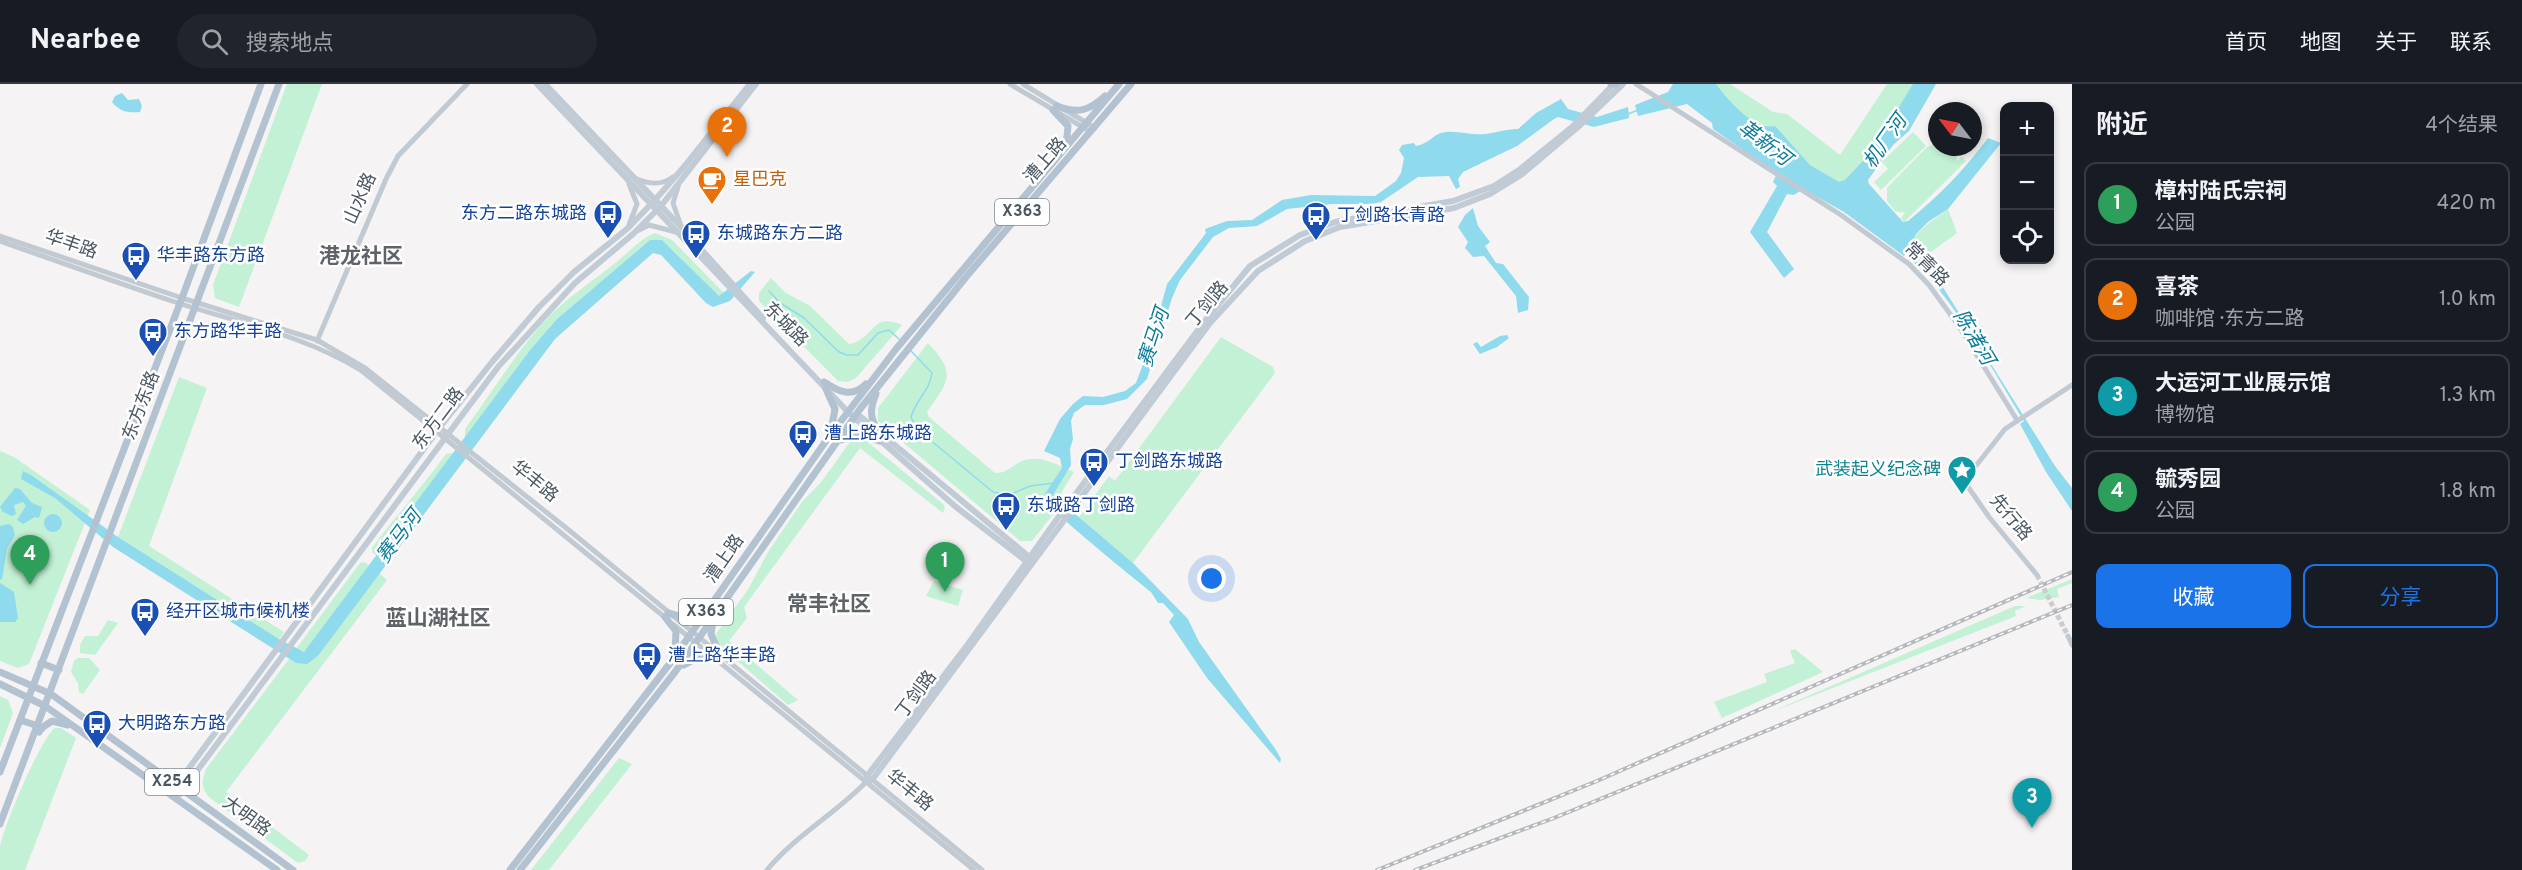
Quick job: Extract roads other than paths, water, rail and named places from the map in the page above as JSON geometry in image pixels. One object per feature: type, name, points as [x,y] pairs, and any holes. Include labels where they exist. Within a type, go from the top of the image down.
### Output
[{"type":"main road","name":"东方东路","points":[[0,772],[181,301],[261,84]]},
{"type":"main road","name":"东方东路","points":[[28,753],[279,84]]},
{"type":"main road","name":"东城路","points":[[537,84],[852,413],[956,507],[1031,562]]},
{"type":"main road","name":"东城路","points":[[544,84],[630,179]]},
{"type":"main road","name":"东方二路","points":[[170,794],[438,430],[539,307],[574,272],[628,228],[683,168],[750,84]]},
{"type":"main road","name":"东方二路","points":[[176,799],[445,435],[498,368],[576,283],[633,234],[658,208],[756,84]]},
{"type":"main road","points":[[1055,108],[1077,112],[1086,110],[1118,84]]},
{"type":"main road","name":"漕上路","points":[[520,870],[698,641],[827,455],[852,413],[896,349],[1118,84]]},
{"type":"main road","name":"漕上路","points":[[510,870],[691,635],[828,438],[880,386],[915,340],[1131,84]]},
{"type":"main road","name":"丁剑路","points":[[1590,112],[1613,84]]},
{"type":"main road","name":"丁剑路","points":[[868,779],[1031,562],[1059,520],[1204,322],[1250,266],[1300,235],[1335,222],[1468,197],[1494,186],[1575,127],[1623,84]]},
{"type":"main road","points":[[1049,166],[1067,137],[1068,126],[1055,108]]},
{"type":"main road","points":[[825,385],[836,390],[852,392],[861,389],[883,367]]},
{"type":"main road","points":[[825,385],[835,409],[834,425],[828,438]]},
{"type":"main road","points":[[880,386],[870,411],[871,420],[880,438]]},
{"type":"main road","points":[[827,455],[844,437],[866,435],[880,438]]},
{"type":"main road","points":[[667,615],[690,619],[698,616],[717,596]]},
{"type":"main road","points":[[667,615],[676,632],[677,640],[671,662]]},
{"type":"main road","points":[[675,672],[699,657],[717,657],[711,634],[715,616]]},
{"type":"main road","points":[[41,663],[59,670]]},
{"type":"main road","name":"大明路","points":[[0,672],[51,694],[293,870]]},
{"type":"main road","name":"大明路","points":[[0,684],[45,706],[277,870]]},
{"type":"main road","points":[[20,720],[38,726]]},
{"type":"main road","points":[[0,824],[28,753],[43,727],[52,721],[79,730]]},
{"type":"main road","points":[[163,775],[176,779],[185,773]]},
{"type":"main road","points":[[194,775],[190,789],[196,800]]},
{"type":"street","name":"山水路","points":[[316,343],[398,156],[467,84]]},
{"type":"street","points":[[1010,84],[1093,130]]},
{"type":"street","points":[[1023,84],[1055,108]]},
{"type":"street","name":"常青路","points":[[1636,84],[1775,175],[1841,215],[1920,275],[1958,325],[2018,419]]},
{"type":"street","points":[[630,179],[648,184],[659,183],[668,180],[683,168]]},
{"type":"street","points":[[633,234],[649,225],[680,231],[673,203],[682,178]]},
{"type":"street","points":[[628,228],[637,204],[630,179]]},
{"type":"street","name":"华丰路","points":[[0,236],[181,301]]},
{"type":"street","name":"华丰路","points":[[0,241],[316,343],[365,368],[438,430],[459,441],[471,455],[717,657],[982,870]]},
{"type":"street","name":"先行路","points":[[2037,575],[1989,518],[1964,481],[2005,429],[2072,385]]},
{"type":"street","name":"华丰路","points":[[445,435],[455,447],[471,455]]},
{"type":"street","points":[[2068,636],[2072,645]]},
{"type":"street","name":"华丰路","points":[[868,779],[974,870]]},
{"type":"street","name":"丁剑路","points":[[767,870],[794,842],[842,806],[868,779]]},
{"type":"water","points":[[1673,84],[1716,84],[1742,113],[1759,124],[1775,126],[1810,165],[1839,182],[1845,180],[1873,150],[1913,84],[1936,84],[1909,131],[1893,145],[1868,180],[1903,222],[1908,221],[1941,192],[1973,156],[1982,156],[1982,145],[1988,138],[2000,144],[1948,209],[1928,222],[1916,234],[1904,256],[1844,212],[1803,189],[1794,195],[1787,194],[1767,232],[1794,269],[1784,278],[1750,232],[1777,186],[1773,182],[1777,173],[1713,129],[1712,123],[1687,104],[1638,116],[1635,105],[1668,92]]},
{"type":"water","points":[[122,93],[128,100],[139,99],[142,106],[140,112],[124,111],[112,102],[115,96]]},
{"type":"water","points":[[1561,99],[1568,109],[1597,117],[1628,107],[1629,118],[1594,127],[1558,117],[1517,146],[1463,172],[1458,179],[1460,187],[1456,189],[1449,176],[1418,177],[1381,202],[1287,209],[1257,226],[1229,228],[1213,237],[1180,280],[1172,298],[1147,379],[1127,399],[1104,405],[1085,405],[1074,413],[1071,421],[1073,439],[1070,448],[1071,465],[1053,495],[1133,563],[1188,619],[1199,642],[1276,750],[1281,759],[1280,763],[1207,678],[1169,622],[1174,615],[1163,603],[1158,603],[1151,592],[1092,544],[1043,497],[1062,468],[1060,458],[1044,451],[1060,419],[1083,396],[1103,397],[1125,391],[1136,383],[1152,340],[1167,284],[1206,233],[1205,229],[1227,221],[1252,220],[1282,200],[1311,195],[1375,196],[1396,181],[1401,173],[1404,158],[1399,150],[1402,145],[1414,143],[1416,146],[1420,145],[1446,132],[1480,134],[1518,129],[1536,113]]},
{"type":"water","points":[[1473,208],[1478,226],[1490,242],[1485,246],[1496,263],[1503,264],[1529,297],[1528,310],[1518,313],[1516,296],[1484,256],[1473,257],[1465,248],[1468,242],[1458,227],[1465,215]]},
{"type":"water","points":[[650,240],[662,240],[719,296],[751,271],[755,272],[730,301],[713,307],[706,303],[661,255],[653,253],[555,339],[318,656],[307,664],[296,663],[113,547],[55,498],[21,479],[23,471],[31,475],[118,537],[279,639],[304,652],[530,350],[557,319]]},
{"type":"water","name":"陈渚河","points":[[1910,257],[1918,262],[1924,257],[2055,466],[2072,488],[2072,511],[2046,472],[2020,424],[2024,421],[1986,359],[1953,308],[1921,269],[1908,259]]},
{"type":"water","points":[[1507,335],[1509,338],[1497,347],[1480,354],[1473,344],[1477,342],[1481,347],[1500,336]]},
{"type":"water","points":[[15,488],[20,489],[32,503],[42,507],[39,518],[35,517],[23,524],[17,520],[26,506],[23,502],[14,505],[16,514],[12,516],[3,512],[0,507]]},
{"type":"water","points":[[49,514],[57,514],[62,519],[60,530],[49,532],[44,527],[44,519]]},
{"type":"water","points":[[9,524],[13,527],[15,535],[7,548],[2,580],[0,579],[0,526]]},
{"type":"water","points":[[0,583],[14,592],[18,618],[15,622],[0,622]]},
{"type":"waterway","name":"赛马河","points":[[1628,114],[1638,110]]},
{"type":"waterway","name":"赛马河","points":[[769,291],[779,302],[804,318],[839,352],[847,355],[858,355],[878,333],[889,330],[899,339]]},
{"type":"waterway","name":"赛马河","points":[[911,351],[932,373],[929,385],[911,417],[917,429],[993,492],[1009,495],[1030,486],[1054,483]]},
{"type":"tunnel","points":[[2037,575],[2068,636]]},
{"type":"railway","points":[[1377,870],[1597,781],[2072,572]]},
{"type":"railway","points":[[1415,870],[1554,818],[2072,605]]},
{"type":"place","name":"喜茶","points":[[727,157]]},
{"type":"place","name":"星巴克","points":[[712,206]]},
{"type":"place","name":"东方二路东城路","points":[[608,240]]},
{"type":"place","name":"丁剑路长青路","points":[[1316,242]]},
{"type":"place","name":"东城路东方二路","points":[[696,260]]},
{"type":"place","name":"华丰路东方路","points":[[136,282]]},
{"type":"place","name":"东方路华丰路","points":[[153,358]]},
{"type":"place","name":"漕上路东城路","points":[[803,460]]},
{"type":"place","name":"丁剑路东城路","points":[[1094,488]]},
{"type":"place","name":"武装起义纪念碑","points":[[1962,496]]},
{"type":"place","name":"东城路丁剑路","points":[[1006,532]]},
{"type":"place","name":"毓秀园","points":[[30,585]]},
{"type":"place","name":"樟村陆氏宗祠","points":[[945,592]]},
{"type":"place","name":"经开区城市候机楼","points":[[145,638]]},
{"type":"place","name":"漕上路华丰路","points":[[647,682]]},
{"type":"place","name":"大明路东方路","points":[[97,750]]},
{"type":"place","name":"大运河工业展示馆","points":[[2032,828]]},
{"type":"district","name":"港龙社区","points":[[361,257]]},
{"type":"district","name":"常丰社区","points":[[829,605]]},
{"type":"district","name":"蓝山湖社区","points":[[438,619]]},
{"type":"water label","name":"机厂河","points":[[1886,142]]},
{"type":"water label","name":"革新河","points":[[1764,144]]}]
